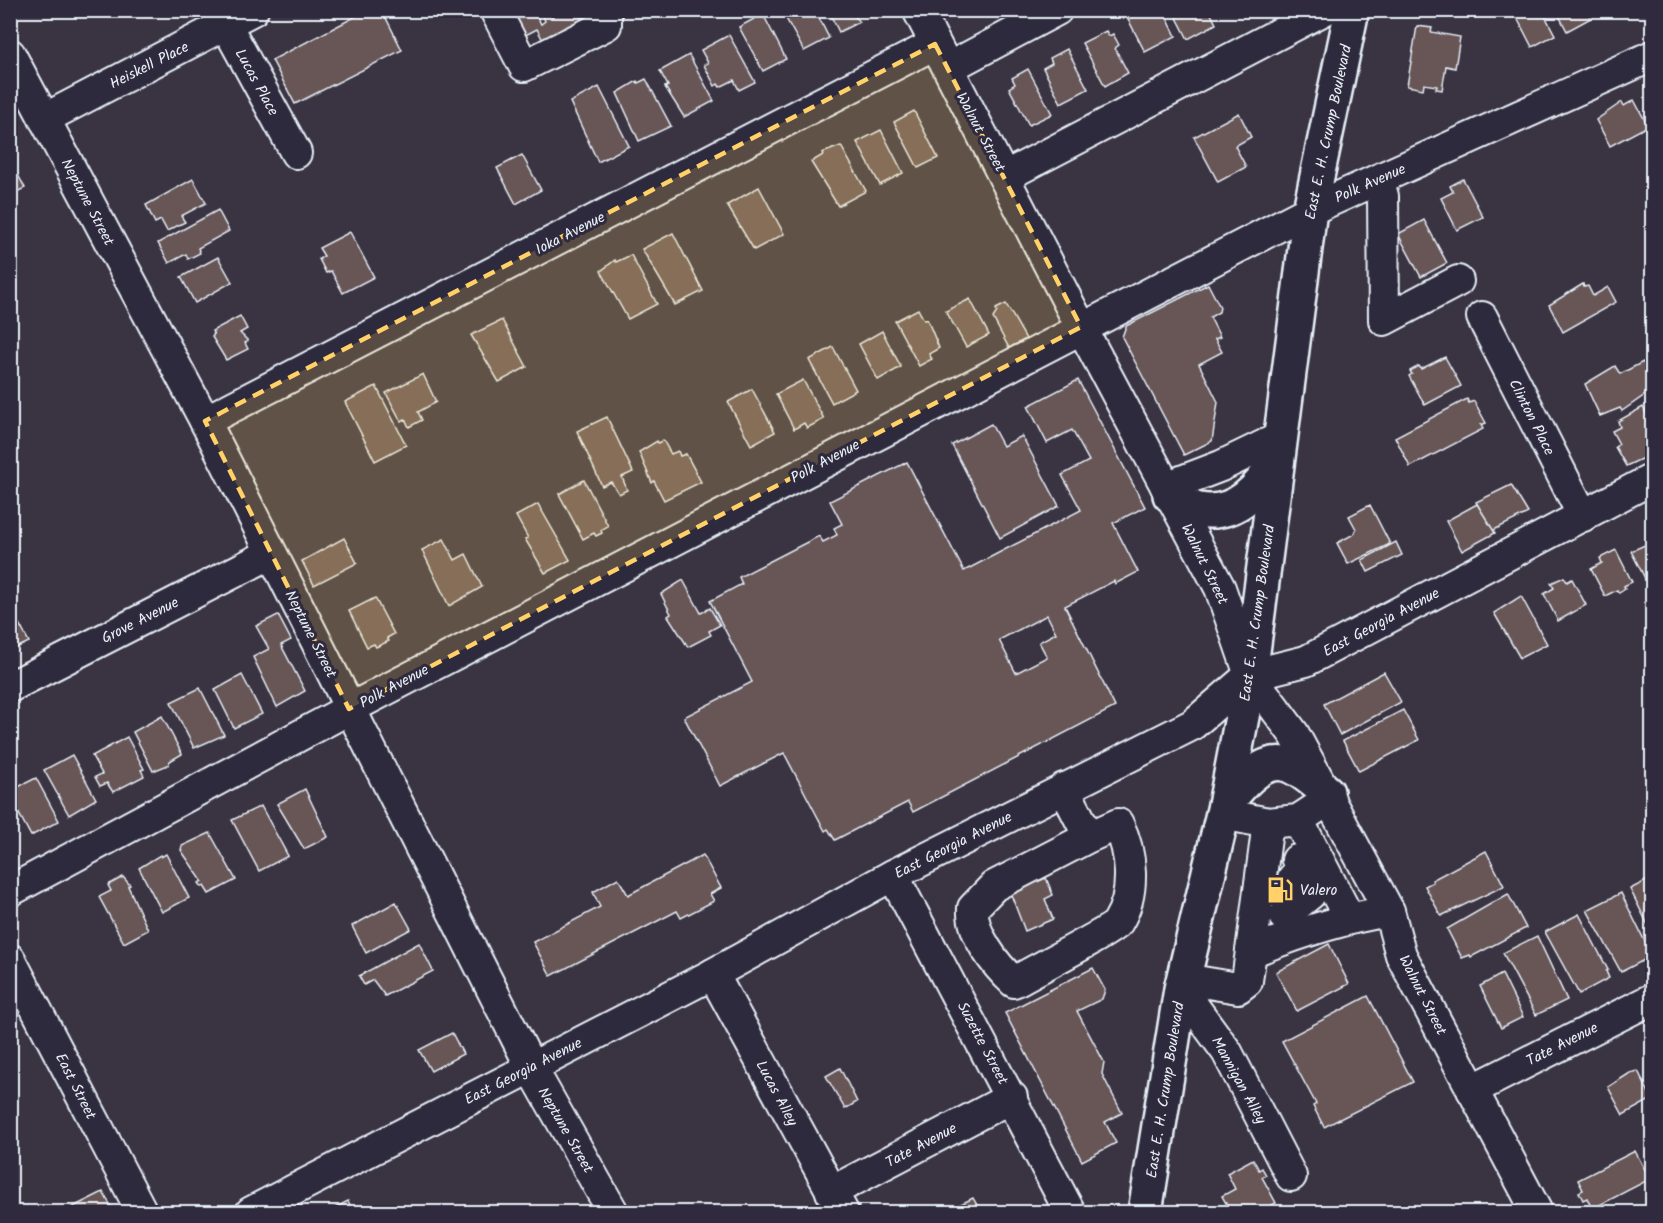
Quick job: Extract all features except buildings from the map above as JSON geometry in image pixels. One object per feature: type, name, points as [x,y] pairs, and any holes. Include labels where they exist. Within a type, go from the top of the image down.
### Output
[{"type":"main road","name":"East E. H. Crump Boulevard","points":[[1145,1212],[1182,984],[1224,810],[1250,675],[1310,210],[1352,10]]},
{"type":"main road","points":[[1168,491],[1197,510],[1215,512],[1234,506],[1261,487],[1280,448]]},
{"type":"main road","points":[[1224,810],[1238,787],[1262,769],[1273,764],[1282,763],[1294,767],[1328,796]]},
{"type":"street","name":"Heiskell Place","points":[[44,119],[222,18],[254,10]]},
{"type":"street","points":[[495,10],[524,66],[606,26],[606,10]]},
{"type":"street","name":"Walnut Street","points":[[918,10],[1081,327],[1220,588],[1250,675],[1294,734],[1328,796],[1389,911],[1401,955],[1537,1212]]},
{"type":"street","name":"Ioka Avenue","points":[[205,421],[941,56],[1058,10]]},
{"type":"street","points":[[1005,177],[1326,10],[1346,46]]},
{"type":"street","name":"Lucas Place","points":[[222,18],[296,153]]},
{"type":"street","name":"Neptune Street","points":[[10,54],[205,421],[270,554],[531,1067],[613,1212]]},
{"type":"street","name":"Polk Avenue","points":[[10,891],[349,709],[1310,210],[1653,56]]},
{"type":"street","points":[[1378,180],[1383,196],[1384,320],[1458,281]]},
{"type":"street","name":"Clinton Place","points":[[1482,317],[1583,516]]},
{"type":"street","name":"East Georgia Avenue","points":[[251,1212],[713,974],[893,876],[1192,725],[1250,675],[1306,661],[1653,479]]},
{"type":"street","name":"Grove Avenue","points":[[10,687],[270,554]]},
{"type":"street","points":[[1064,788],[1089,837]]},
{"type":"street","points":[[1224,810],[1268,823],[1298,820],[1328,796]]},
{"type":"street","points":[[1182,984],[1238,988],[1247,981],[1251,952],[1280,886],[1298,820]]},
{"type":"street","points":[[1268,823],[1280,886]]},
{"type":"street","points":[[1118,824],[1127,841],[1131,863],[1126,902],[1117,924],[1014,982],[998,968],[972,919],[973,908],[994,886],[1089,837],[1118,824]]},
{"type":"street","name":"Suzette Street","points":[[893,876],[1012,1097],[1070,1212]]},
{"type":"street","points":[[1280,886],[1349,918]]},
{"type":"street","points":[[1251,952],[1309,929],[1349,918],[1389,911]]},
{"type":"street","name":"East Street","points":[[10,959],[142,1212]]},
{"type":"street","name":"Lucas Alley","points":[[713,974],[837,1202]]},
{"type":"street","name":"Mannigan Alley","points":[[1182,984],[1227,1052],[1291,1176]]},
{"type":"street","name":"Tate Avenue","points":[[1472,1090],[1653,999]]},
{"type":"street","name":"Tate Avenue","points":[[837,1202],[1012,1097]]},
{"type":"highlighted area","points":[[935,44],[1081,327],[349,709],[205,421]]},
{"type":"place","name":"Valero","points":[[1280,890]]}]
